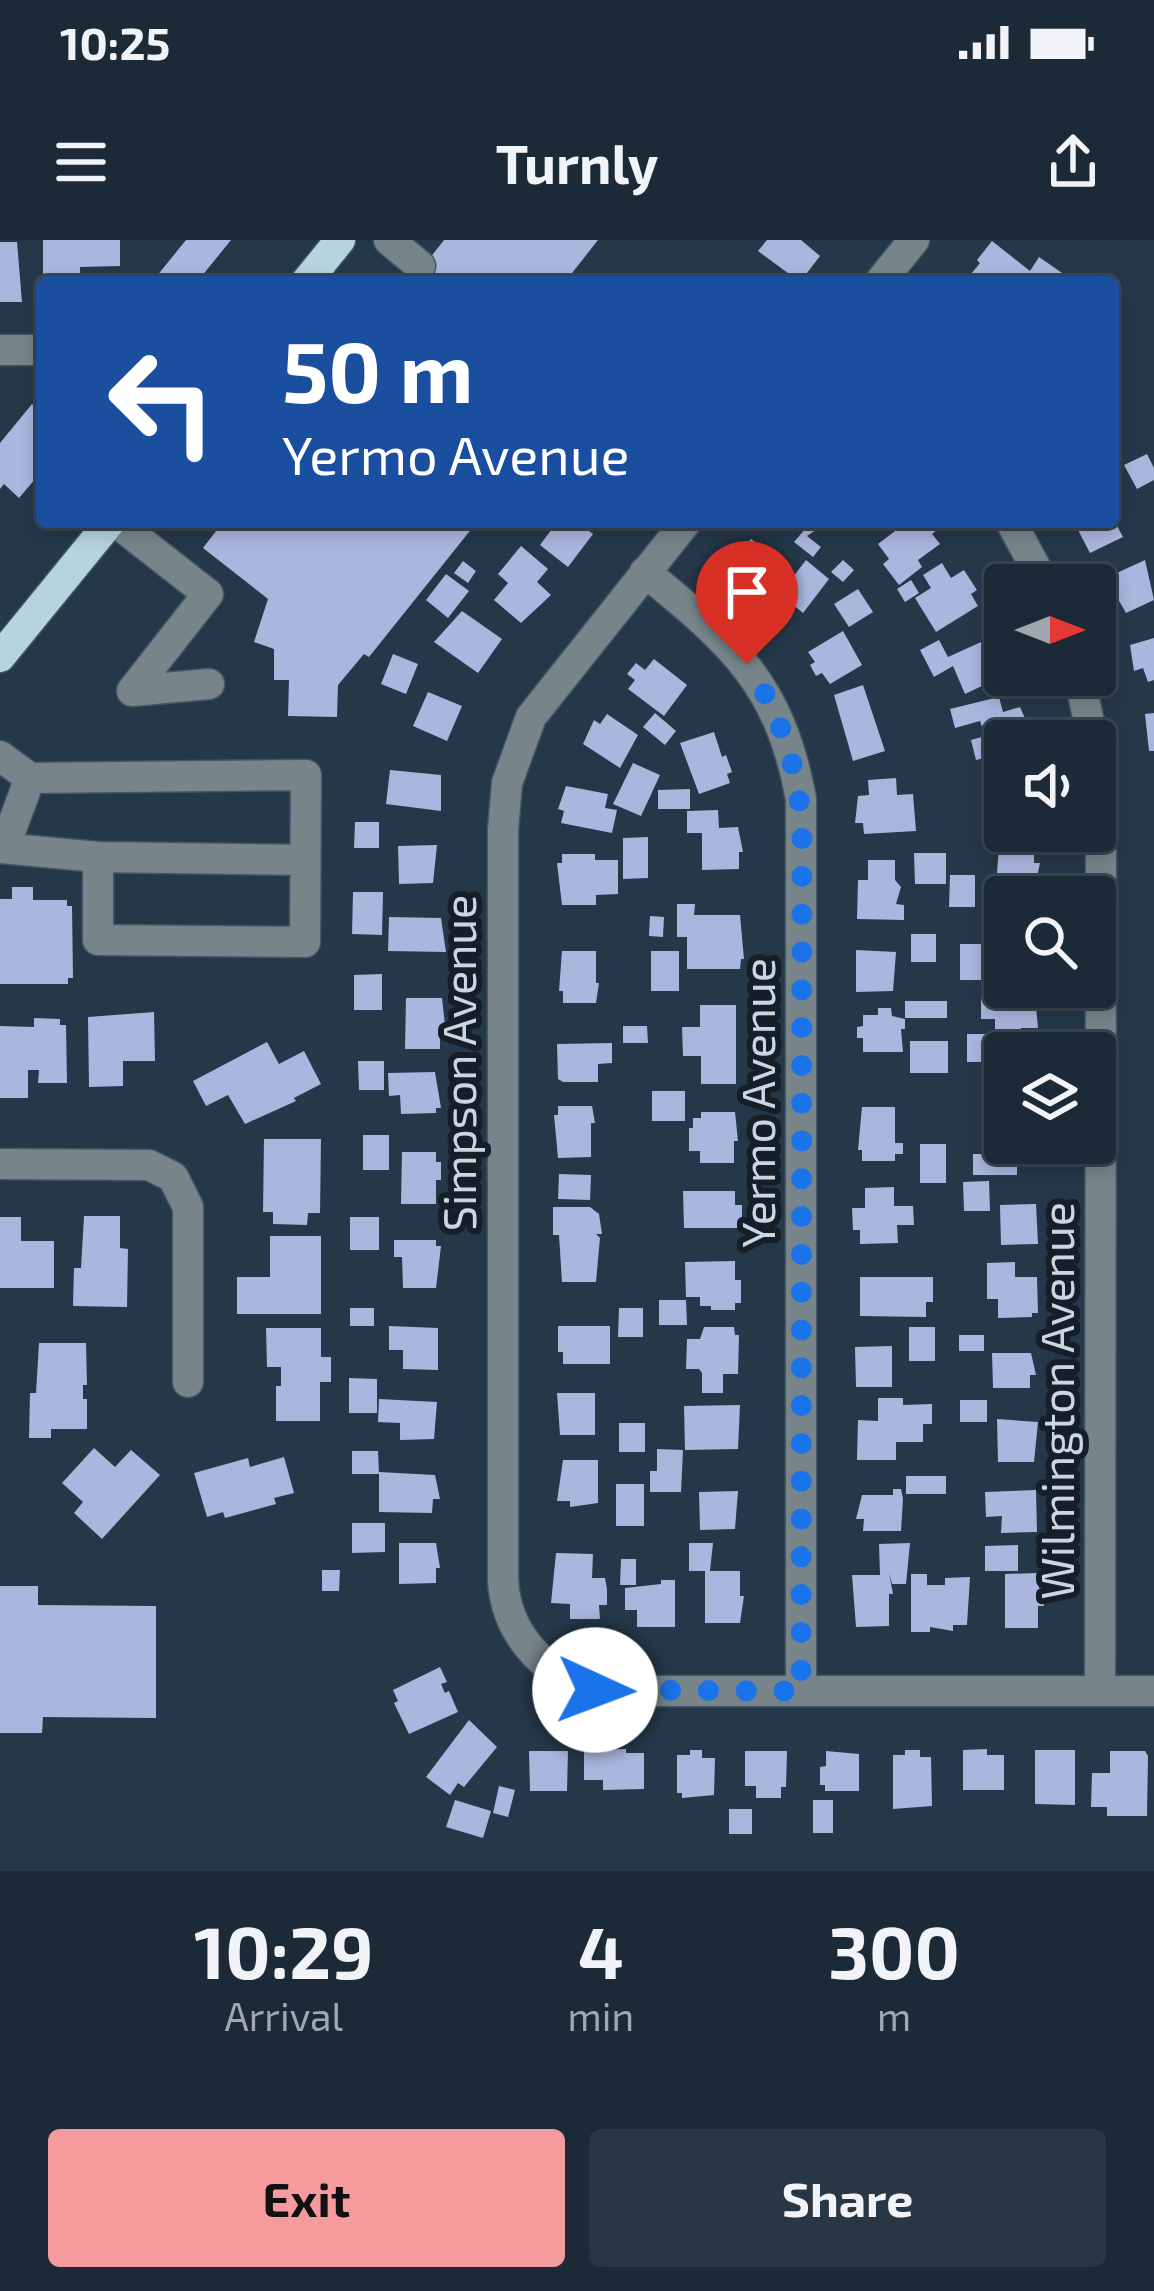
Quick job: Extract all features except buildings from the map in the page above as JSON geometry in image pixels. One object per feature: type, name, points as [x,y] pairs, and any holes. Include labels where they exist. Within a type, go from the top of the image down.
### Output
[{"type":"main road","points":[[311,276],[340,240]]},
{"type":"main road","points":[[0,657],[108,528]]},
{"type":"street","points":[[389,240],[420,266]]},
{"type":"street","points":[[885,276],[914,240]]},
{"type":"street","points":[[0,350],[36,350]]},
{"type":"street","points":[[121,528],[208,594],[132,691],[209,684]]},
{"type":"street","name":"Simpson Avenue","points":[[681,528],[531,717],[513,760],[504,807],[502,1580],[512,1623],[533,1654],[572,1681],[607,1691],[801,1691]]},
{"type":"street","points":[[1014,528],[1034,564]]},
{"type":"street","name":"Yermo Avenue","points":[[645,572],[706,621],[747,664],[788,742],[800,800],[801,1691]]},
{"type":"street","points":[[0,756],[30,778],[306,776],[305,942],[98,940],[98,857]]},
{"type":"street","points":[[30,778],[2,848],[98,857],[305,860]]},
{"type":"street","name":"Wilmington Avenue","points":[[1100,1691],[1101,852]]},
{"type":"street","points":[[0,1164],[149,1165],[162,1169],[180,1186],[188,1208],[188,1382]]},
{"type":"street","points":[[801,1691],[1154,1691]]},
{"type":"route","points":[[595,1690],[801,1691],[802,832],[788,742],[747,664]]}]
